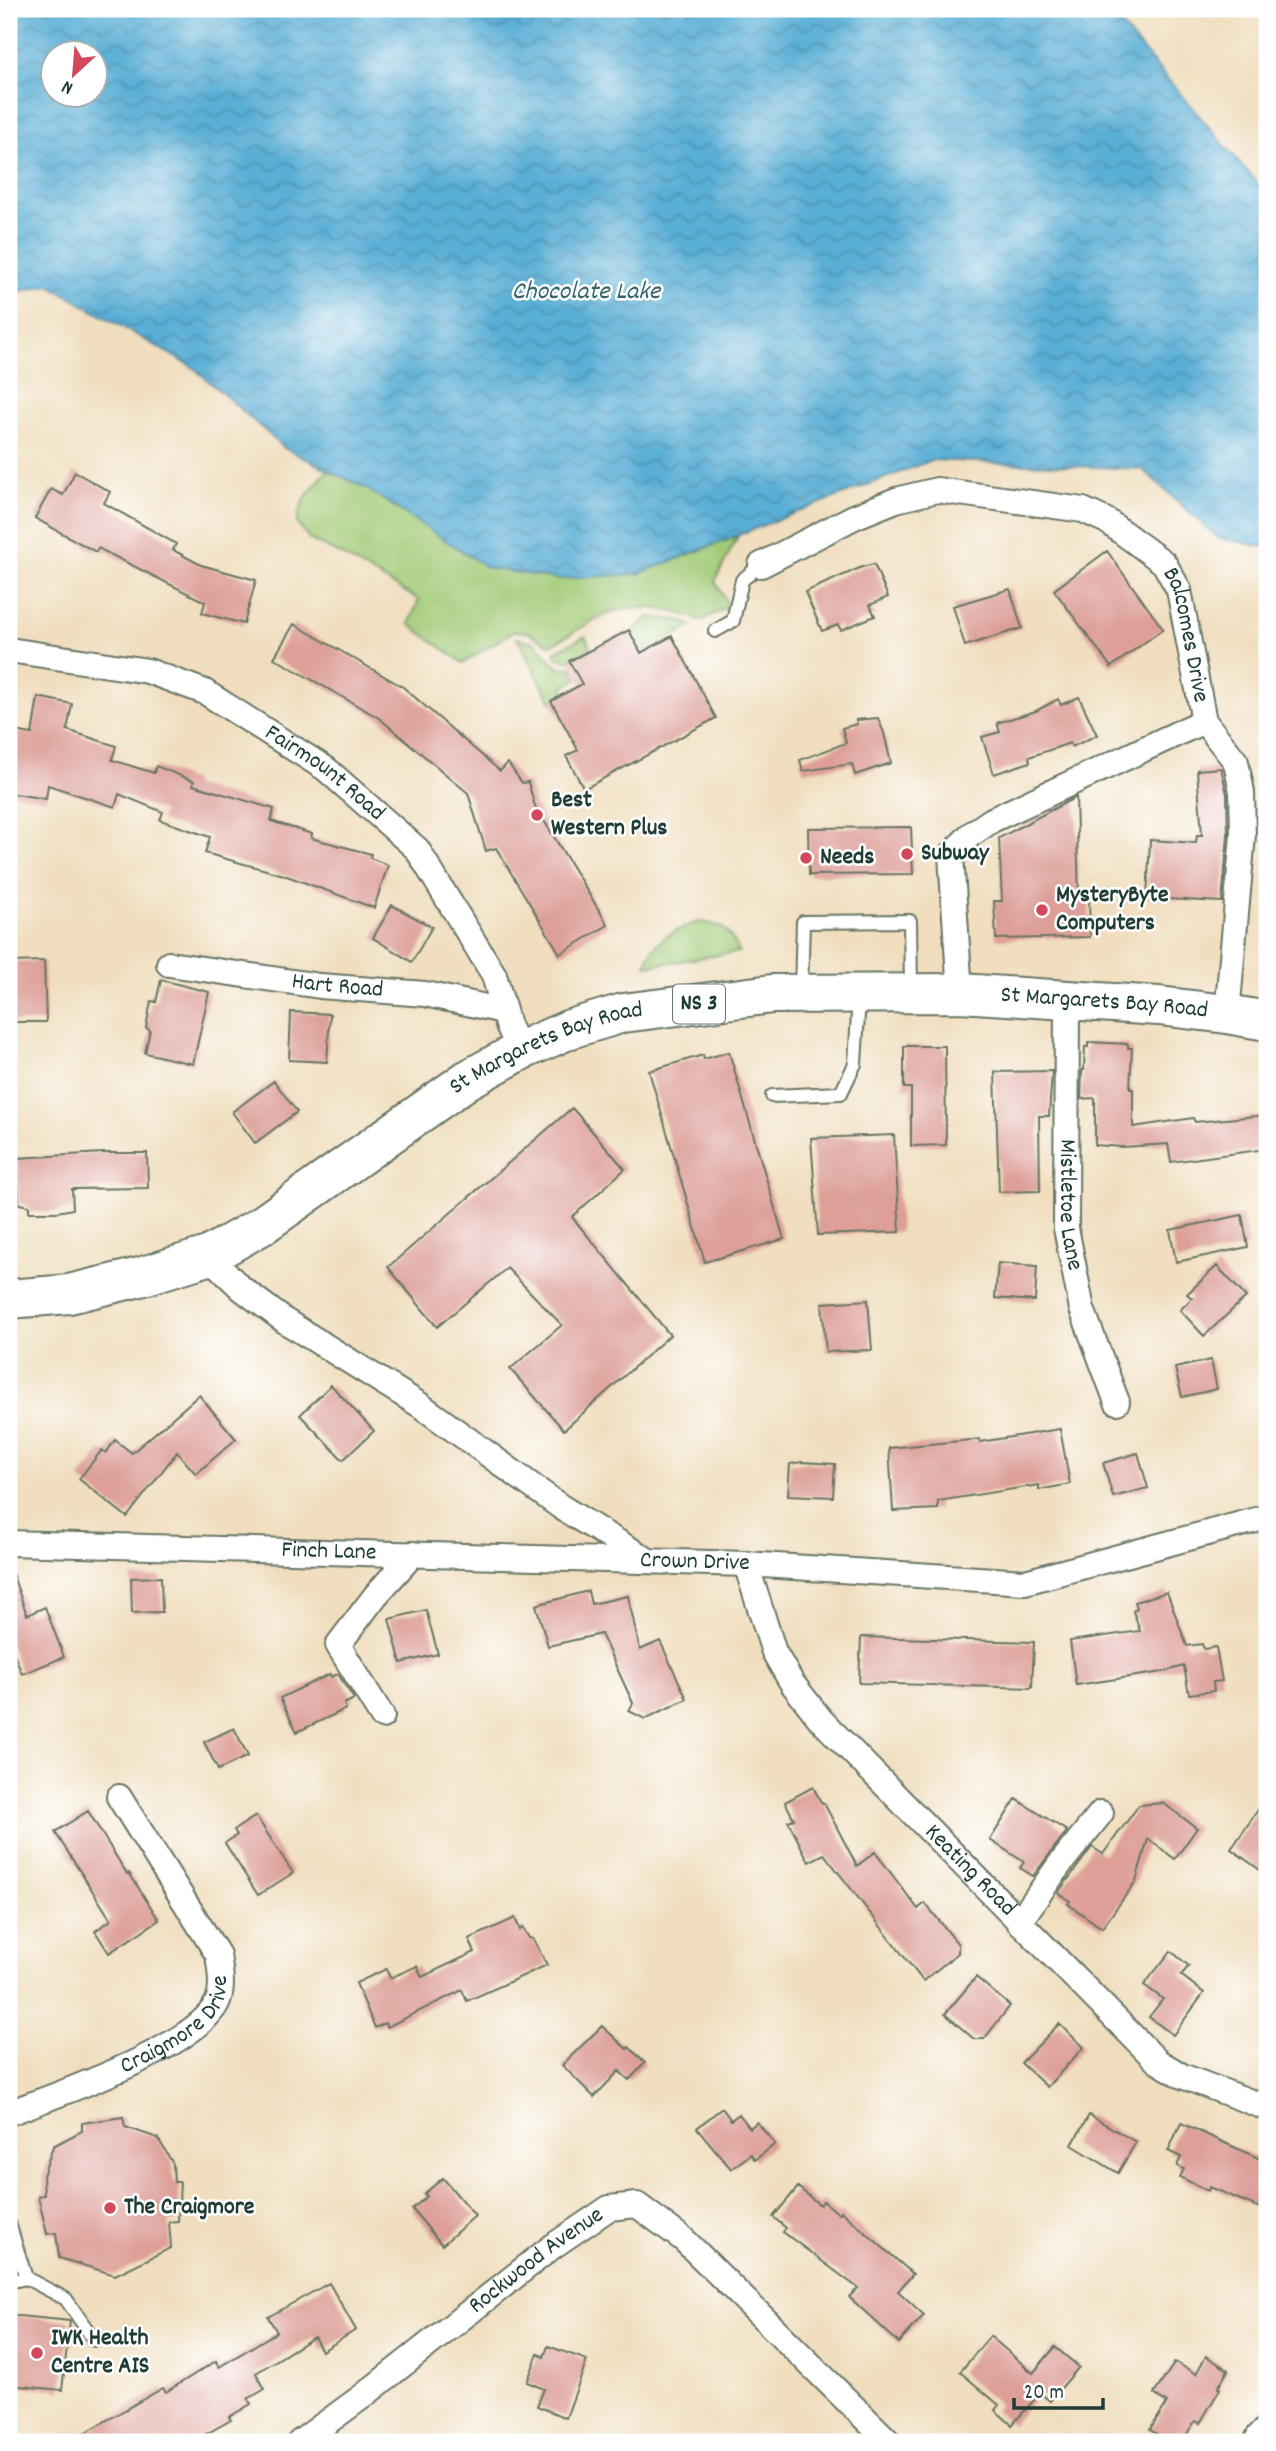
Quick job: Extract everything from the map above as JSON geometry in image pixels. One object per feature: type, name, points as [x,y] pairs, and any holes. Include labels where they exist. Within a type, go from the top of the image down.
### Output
[{"type":"main road","name":"St Margarets Bay Road","points":[[9,1299],[69,1294],[140,1277],[208,1256],[261,1226],[467,1080],[520,1051],[570,1029],[623,1013],[772,994],[960,993],[1159,1006],[1267,1021]]},
{"type":"street","name":"Balcomes Drive","points":[[761,565],[854,517],[896,500],[937,490],[1083,510],[1107,521],[1164,563],[1179,590],[1204,721],[992,820],[970,835],[951,855],[960,993]]},
{"type":"street","name":"Fairmount Road","points":[[9,650],[148,671],[205,692],[326,769],[417,849],[494,975],[504,1011],[520,1051]]},
{"type":"street","points":[[1204,721],[1236,762],[1242,792],[1243,835],[1227,1014]]},
{"type":"street","name":"Hart Road","points":[[169,964],[320,986],[425,994],[504,1011]]},
{"type":"street","name":"Mistletoe Lane","points":[[1066,1000],[1066,1228],[1082,1308],[1117,1402]]},
{"type":"street","name":"Crown Drive","points":[[208,1256],[241,1288],[285,1321],[420,1405],[561,1507],[648,1560],[1025,1582],[1267,1517]]},
{"type":"street","name":"Finch Lane","points":[[9,1543],[648,1560]]},
{"type":"street","points":[[382,1716],[338,1645],[376,1595],[413,1554]]},
{"type":"street","name":"Keating Road","points":[[746,1564],[774,1652],[792,1684],[821,1720],[1157,2061],[1182,2076],[1267,2108]]},
{"type":"street","name":"Craigmore Drive","points":[[9,2113],[113,2073],[173,2042],[203,2020],[218,2002],[221,1978],[218,1955],[118,1797]]},
{"type":"street","points":[[1019,1922],[1060,1864],[1101,1813]]},
{"type":"street","name":"Rockwood Avenue","points":[[300,2442],[363,2396],[553,2246],[609,2208],[637,2205],[683,2239],[889,2442]]},
{"type":"street","points":[[1256,2442],[1267,2428]]},
{"type":"lane","points":[[715,631],[733,621],[742,580],[761,565]]},
{"type":"lane","points":[[801,993],[803,922],[910,921],[911,993]]},
{"type":"lane","points":[[772,1096],[841,1093],[855,1064],[859,993]]},
{"type":"lane","points":[[9,2223],[26,2278]]},
{"type":"lane","points":[[9,2282],[26,2278],[66,2299],[94,2340]]},
{"type":"green space","points":[[328,470],[367,489],[638,574],[738,536],[715,581],[729,606],[701,621],[658,609],[615,611],[551,645],[527,632],[514,631],[463,663],[409,624],[419,600],[310,540],[297,523],[304,501]]},
{"type":"green space","points":[[649,617],[682,621],[692,626],[641,653],[632,636],[638,626]]},
{"type":"green space","points":[[585,636],[591,648],[569,660],[560,659],[555,654],[554,652]]},
{"type":"green space","points":[[517,638],[534,642],[558,667],[572,668],[577,679],[563,687],[566,693],[551,701]]},
{"type":"green space","points":[[698,922],[714,924],[724,929],[739,952],[646,966],[649,956],[659,942],[673,932]]},
{"type":"water","name":"Chocolate Lake","points":[[9,9],[1107,9],[1267,194],[1267,547],[1218,538],[1142,469],[932,460],[638,574],[558,579],[488,568],[367,489],[284,448],[194,368],[49,285],[13,293],[9,291]]},
{"type":"building","points":[[75,472],[110,492],[104,503],[176,544],[173,550],[201,565],[256,580],[244,624],[202,613],[205,602],[98,548],[96,552],[35,518],[51,489],[63,495]]},
{"type":"building","points":[[1107,551],[1163,629],[1111,667],[1054,590]]},
{"type":"building","points":[[874,564],[888,597],[870,605],[875,616],[841,630],[838,625],[822,631],[805,592]]},
{"type":"building","points":[[1010,589],[1022,628],[965,646],[953,606]]},
{"type":"building","points":[[294,624],[403,687],[500,771],[508,763],[522,783],[528,782],[535,806],[608,925],[560,954],[496,848],[486,851],[468,793],[379,718],[274,658]]},
{"type":"building","points":[[629,630],[641,653],[672,636],[716,718],[584,789],[566,756],[578,750],[551,701],[582,684],[569,661]]},
{"type":"building","points":[[38,697],[72,704],[67,730],[116,746],[112,760],[154,773],[156,766],[194,781],[193,785],[274,809],[271,821],[312,834],[311,838],[371,854],[370,858],[388,865],[374,908],[284,875],[205,853],[210,837],[160,820],[163,812],[119,794],[115,807],[48,785],[46,799],[9,793],[9,730],[32,734]]},
{"type":"building","points":[[1079,697],[1097,735],[1072,747],[1070,743],[1029,757],[1030,762],[994,774],[982,737],[1000,732],[997,723],[1036,711],[1058,699],[1061,705]]},
{"type":"building","points":[[878,718],[891,763],[855,775],[852,764],[803,771],[800,760],[846,743],[842,728],[857,724],[856,720]]},
{"type":"building","points":[[1221,768],[1227,794],[1228,835],[1222,902],[1147,898],[1150,840],[1196,843],[1197,835],[1202,835],[1197,770]]},
{"type":"building","points":[[1076,797],[1079,898],[1089,898],[1090,937],[996,939],[994,901],[1002,901],[999,838]]},
{"type":"building","points":[[911,827],[913,874],[809,875],[808,828]]},
{"type":"building","points":[[392,905],[432,927],[412,962],[373,938]]},
{"type":"building","points":[[44,961],[46,1022],[9,1022],[10,962]]},
{"type":"building","points":[[161,980],[209,992],[193,1064],[145,1053],[150,1030],[146,1028],[151,1001],[156,1002]]},
{"type":"building","points":[[291,1012],[330,1014],[327,1062],[289,1060]]},
{"type":"building","points":[[1088,1042],[1128,1044],[1128,1048],[1132,1048],[1130,1089],[1133,1089],[1133,1127],[1193,1118],[1195,1122],[1267,1115],[1267,1149],[1171,1162],[1168,1144],[1123,1147],[1095,1145],[1095,1098],[1081,1099],[1082,1070]]},
{"type":"building","points":[[904,1046],[945,1046],[946,1145],[911,1146],[911,1088],[904,1088]]},
{"type":"building","points":[[729,1052],[784,1239],[705,1262],[649,1071],[703,1055],[704,1059]]},
{"type":"building","points":[[1052,1071],[1049,1116],[1039,1116],[1040,1191],[999,1192],[995,1072]]},
{"type":"building","points":[[274,1081],[297,1112],[255,1143],[232,1112]]},
{"type":"building","points":[[572,1108],[625,1169],[572,1217],[670,1335],[564,1430],[510,1369],[562,1325],[507,1268],[437,1327],[388,1267]]},
{"type":"building","points":[[894,1135],[900,1232],[818,1235],[811,1138]]},
{"type":"building","points":[[147,1153],[148,1188],[72,1189],[73,1209],[57,1212],[29,1212],[29,1206],[19,1204],[17,1158]]},
{"type":"building","points":[[1242,1215],[1248,1247],[1176,1262],[1170,1230]]},
{"type":"building","points":[[998,1263],[1037,1266],[1035,1301],[995,1298]]},
{"type":"building","points":[[1217,1266],[1246,1297],[1204,1336],[1180,1310],[1192,1298],[1187,1294]]},
{"type":"building","points":[[868,1300],[872,1350],[826,1352],[822,1303]]},
{"type":"building","points":[[1211,1360],[1217,1389],[1182,1397],[1175,1368]]},
{"type":"building","points":[[331,1385],[374,1431],[343,1460],[300,1415]]},
{"type":"building","points":[[199,1395],[236,1439],[196,1474],[177,1452],[127,1517],[79,1479],[102,1450],[106,1453],[115,1440],[132,1453]]},
{"type":"building","points":[[1060,1429],[1070,1484],[1039,1490],[1039,1485],[938,1501],[938,1509],[893,1511],[889,1448],[980,1439],[980,1442]]},
{"type":"building","points":[[1138,1453],[1148,1488],[1113,1497],[1103,1463]]},
{"type":"building","points":[[790,1464],[835,1464],[833,1497],[788,1495]]},
{"type":"building","points":[[9,1573],[12,1573],[27,1615],[45,1607],[64,1657],[22,1674],[9,1641]]},
{"type":"building","points":[[161,1577],[162,1612],[132,1613],[131,1578]]},
{"type":"building","points":[[588,1591],[591,1604],[628,1596],[640,1650],[660,1641],[687,1699],[645,1719],[629,1711],[633,1703],[601,1634],[548,1646],[536,1605]]},
{"type":"building","points":[[1167,1592],[1187,1646],[1202,1644],[1204,1649],[1216,1647],[1222,1681],[1213,1682],[1214,1691],[1189,1694],[1184,1666],[1163,1672],[1076,1685],[1070,1641],[1140,1631],[1133,1611],[1137,1608],[1135,1602]]},
{"type":"building","points":[[426,1610],[438,1654],[401,1663],[389,1619]]},
{"type":"building","points":[[861,1637],[1034,1642],[1032,1688],[859,1683]]},
{"type":"building","points":[[330,1674],[331,1677],[338,1674],[354,1699],[344,1704],[346,1709],[297,1732],[280,1698]]},
{"type":"building","points":[[234,1728],[248,1756],[218,1770],[204,1742]]},
{"type":"building","points":[[813,1787],[857,1866],[875,1852],[918,1909],[925,1903],[958,1944],[958,1953],[923,1981],[824,1854],[809,1862],[788,1821],[794,1819],[785,1802]]},
{"type":"building","points":[[1267,1797],[1267,1875],[1231,1849]]},
{"type":"building","points":[[1016,1799],[1067,1831],[1033,1876],[1020,1868],[1024,1862],[990,1840]]},
{"type":"building","points":[[1163,1803],[1197,1828],[1175,1859],[1148,1839],[1136,1881],[1102,1928],[1068,1904],[1070,1901],[1058,1893],[1092,1847],[1103,1854],[1139,1805]]},
{"type":"building","points":[[88,1811],[159,1920],[109,1953],[95,1931],[111,1920],[55,1832]]},
{"type":"building","points":[[256,1816],[293,1873],[258,1895],[225,1843],[237,1835],[234,1830]]},
{"type":"building","points":[[515,1918],[520,1930],[523,1928],[529,1938],[533,1939],[547,1965],[467,2001],[462,1990],[387,2027],[385,2023],[375,2028],[356,1983],[386,1969],[390,1978],[417,1966],[422,1977],[475,1952],[469,1939]]},
{"type":"building","points":[[1171,1951],[1189,1966],[1181,1975],[1204,1993],[1173,2035],[1149,2017],[1163,1999],[1144,1985]]},
{"type":"building","points":[[976,1977],[1010,2006],[984,2039],[974,2039],[945,2014]]},
{"type":"building","points":[[1059,2024],[1084,2047],[1047,2087],[1021,2063]]},
{"type":"building","points":[[602,2026],[645,2063],[629,2080],[619,2071],[594,2097],[562,2065]]},
{"type":"building","points":[[722,2108],[731,2120],[739,2114],[750,2128],[757,2122],[775,2144],[755,2160],[751,2154],[731,2169],[697,2128]]},
{"type":"building","points":[[1089,2115],[1136,2142],[1118,2173],[1072,2145]]},
{"type":"building","name":"The Craigmore","points":[[123,2117],[125,2127],[158,2138],[173,2164],[174,2182],[180,2182],[178,2221],[169,2222],[171,2248],[115,2275],[59,2258],[56,2233],[47,2234],[38,2196],[44,2195],[43,2176],[53,2146],[82,2131],[82,2123]]},
{"type":"building","points":[[1181,2123],[1267,2162],[1267,2211],[1210,2187],[1208,2191],[1180,2177],[1184,2169],[1177,2166],[1181,2157],[1168,2151]]},
{"type":"building","points":[[443,2178],[475,2216],[442,2245],[412,2209],[427,2196],[424,2194]]},
{"type":"building","points":[[798,2187],[820,2205],[823,2201],[839,2214],[841,2211],[913,2274],[898,2291],[924,2315],[899,2343],[849,2297],[858,2288],[783,2232],[786,2228],[773,2217]]},
{"type":"building","points":[[329,2283],[356,2330],[322,2351],[314,2337],[256,2373],[265,2389],[248,2399],[251,2404],[229,2417],[231,2420],[192,2442],[69,2442],[163,2388],[166,2392],[216,2361],[219,2367],[277,2332],[268,2317]]},
{"type":"building","name":"IWK Health Centre AIS","points":[[9,2315],[70,2321],[62,2390],[9,2385]]},
{"type":"building","points":[[990,2336],[1033,2373],[1055,2347],[1079,2367],[1050,2401],[1040,2393],[1012,2425],[995,2410],[999,2405],[960,2372]]},
{"type":"building","points":[[548,2346],[587,2360],[566,2418],[537,2406],[544,2389],[527,2382],[538,2354],[544,2357]]},
{"type":"building","points":[[1206,2356],[1228,2370],[1200,2423],[1195,2421],[1182,2442],[1171,2442],[1150,2430],[1167,2403],[1154,2394],[1175,2362],[1196,2374]]},
{"type":"place","name":"Best Western Plus","points":[[537,815]]},
{"type":"place","name":"Subway","points":[[907,854]]},
{"type":"place","name":"Needs","points":[[806,858]]},
{"type":"place","name":"MysteryByte Computers","points":[[1042,910]]},
{"type":"place","name":"The Craigmore","points":[[110,2208]]},
{"type":"place","name":"IWK Health Centre AIS","points":[[37,2353]]}]
